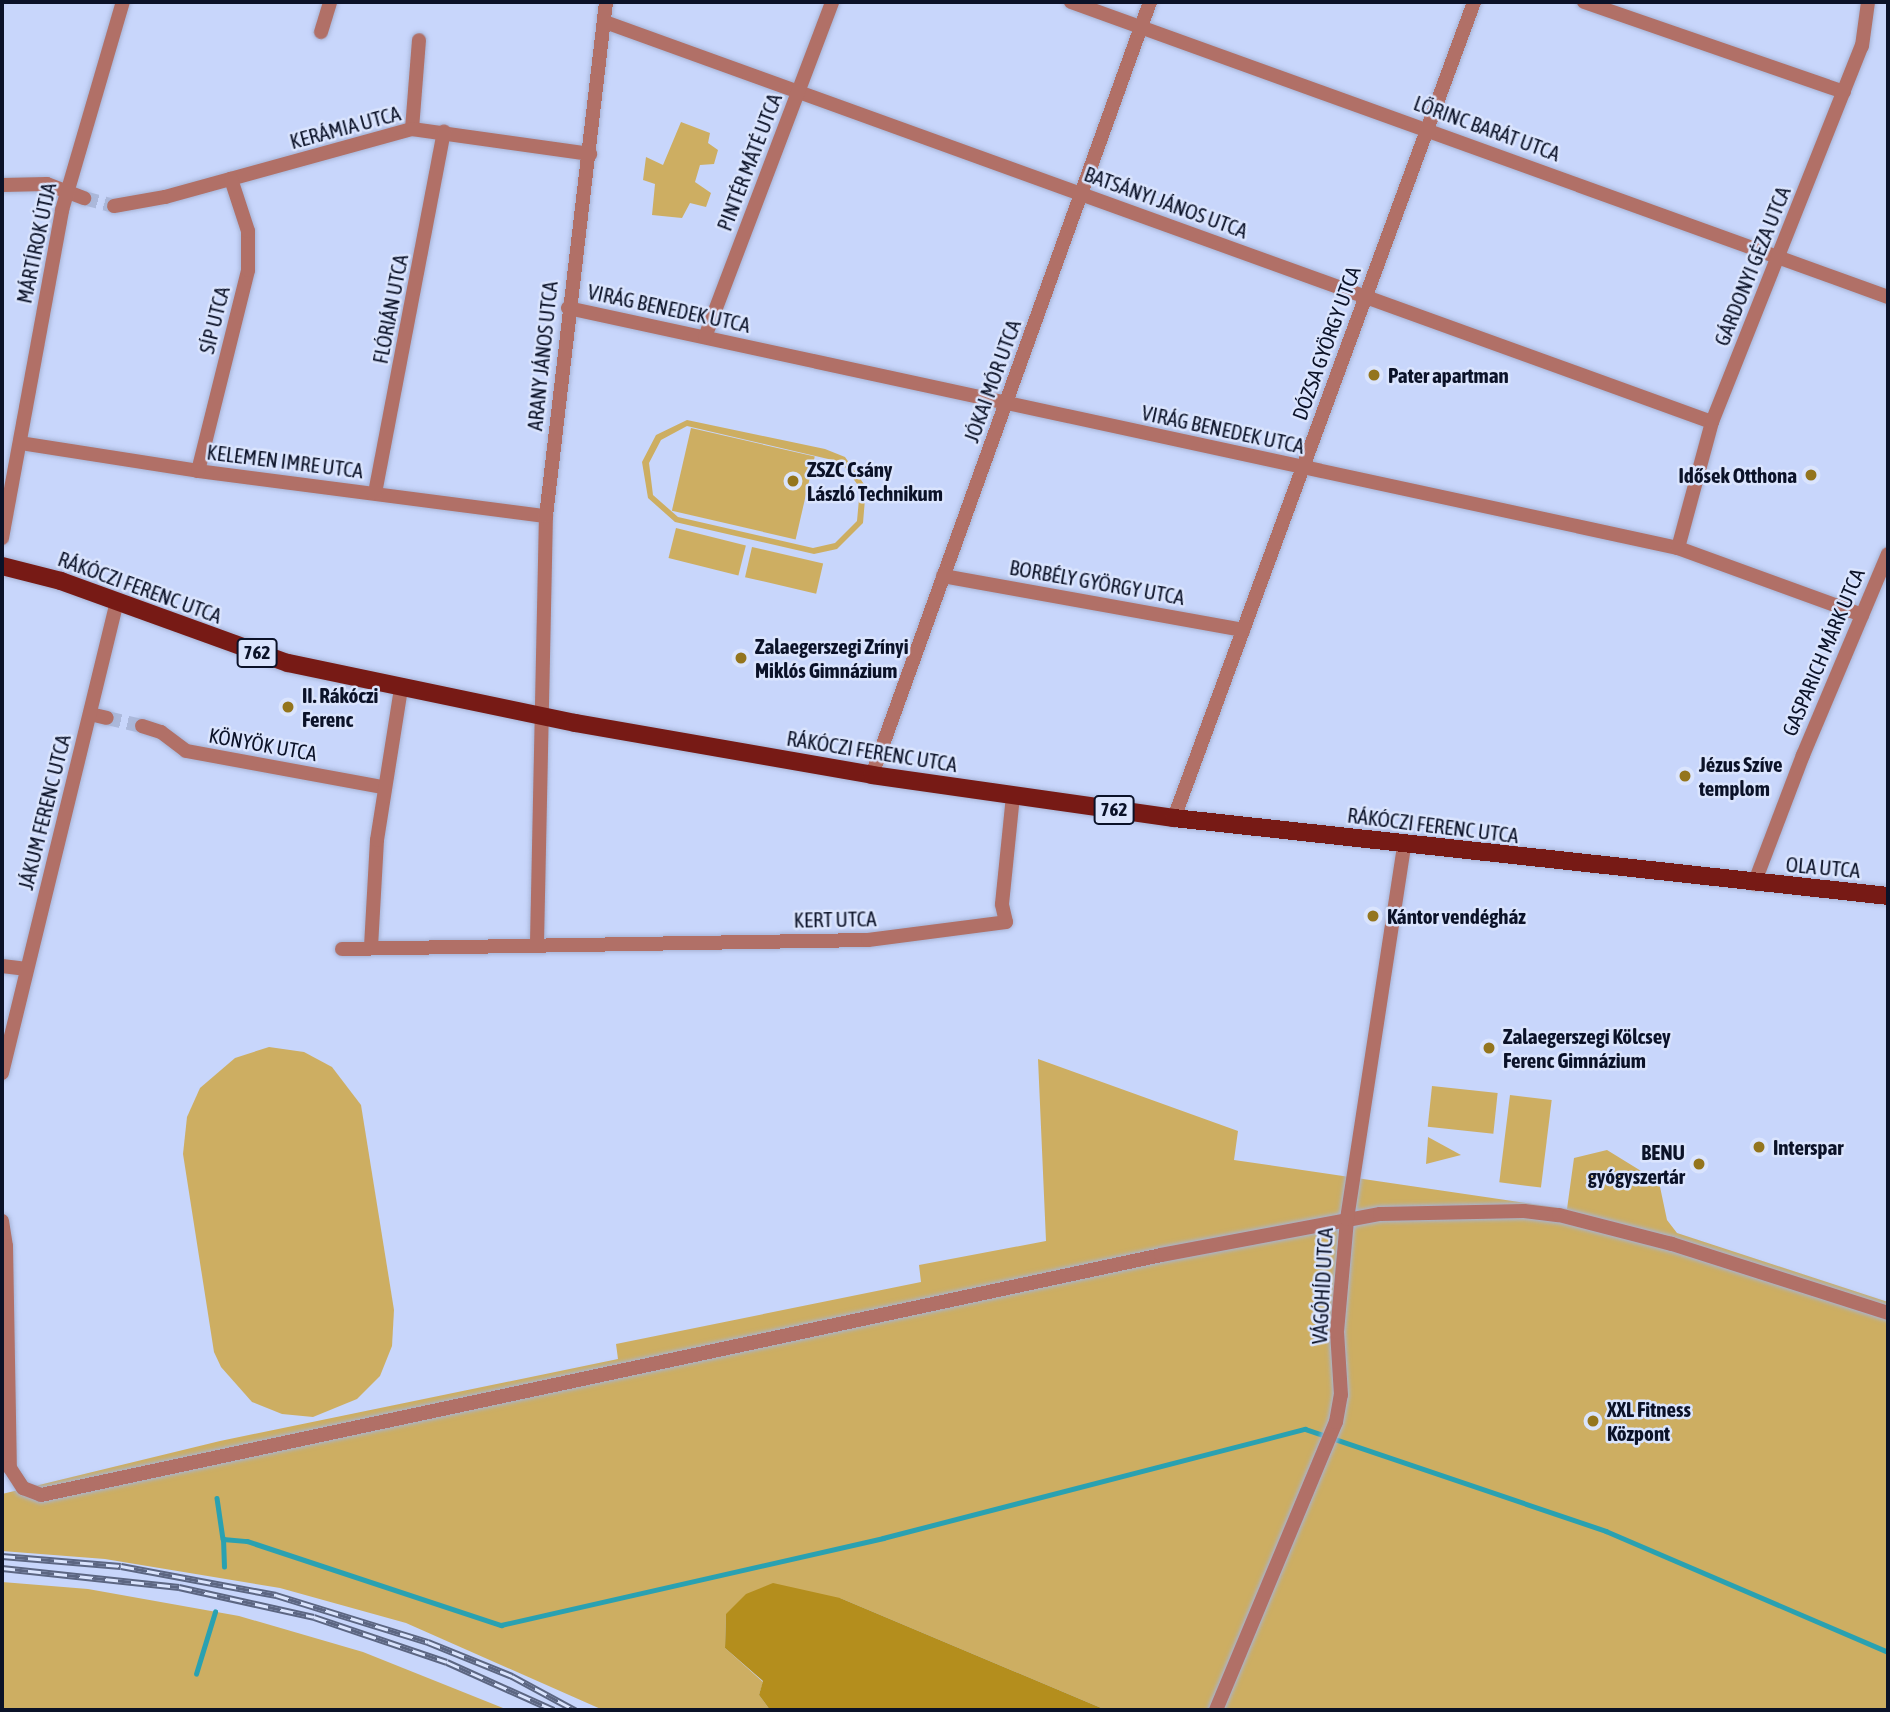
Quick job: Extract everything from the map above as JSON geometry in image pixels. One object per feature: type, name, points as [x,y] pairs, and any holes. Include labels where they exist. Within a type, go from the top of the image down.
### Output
[{"type":"main road","name":"RÁKÓCZI FERENC UTCA","points":[[2,566],[117,601],[288,663],[542,717],[872,775],[1013,796],[1174,818],[1754,884]]},
{"type":"main road","name":"OLA UTCA","points":[[1754,884],[1888,896]]},
{"type":"street","name":"MÁRTÍROK ÚTJA","points":[[2,538],[68,188],[123,2]]},
{"type":"street","points":[[321,32],[330,2]]},
{"type":"street","name":"PINTÉR MÁTÉ UTCA","points":[[705,337],[832,2]]},
{"type":"street","name":"LŐRINC BARÁT UTCA","points":[[1071,2],[1888,297]]},
{"type":"street","name":"JÓKAI MÓR UTCA","points":[[872,775],[1150,2]]},
{"type":"street","name":"DÓZSA GYÖRGY UTCA","points":[[1174,818],[1474,2]]},
{"type":"street","points":[[1584,2],[1844,92]]},
{"type":"street","name":"GÁRDONYI GÉZA UTCA","points":[[1678,548],[1712,422],[1862,46],[1868,2]]},
{"type":"street","name":"ARANY JÁNOS UTCA","points":[[542,717],[546,516],[568,308],[605,22],[602,3]]},
{"type":"street","name":"BATSÁNYI JÁNOS UTCA","points":[[605,22],[1712,422]]},
{"type":"street","points":[[412,129],[419,40]]},
{"type":"street","name":"KERÁMIA UTCA","points":[[114,206],[233,182],[412,129],[590,154]]},
{"type":"street","name":"FLÓRIÁN UTCA","points":[[375,493],[444,132]]},
{"type":"street","name":"SÍP UTCA","points":[[198,471],[248,270],[248,230],[233,182]]},
{"type":"street","points":[[2,185],[47,184],[68,188],[84,198]]},
{"type":"street","name":"VIRÁG BENEDEK UTCA","points":[[568,308],[1678,548],[1862,615]]},
{"type":"street","name":"KELEMEN IMRE UTCA","points":[[20,443],[198,471],[546,516]]},
{"type":"street","name":"GASPARICH MÁRK UTCA","points":[[1754,884],[1763,853],[1862,615],[1886,564]]},
{"type":"street","name":"BORBÉLY GYÖRGY UTCA","points":[[943,576],[1243,630]]},
{"type":"street","name":"JÁKUM FERENC UTCA","points":[[2,1073],[117,601]]},
{"type":"street","points":[[371,947],[383,787],[401,689]]},
{"type":"street","points":[[90,714],[107,718]]},
{"type":"street","points":[[537,943],[542,717]]},
{"type":"street","name":"KÖNYÖK UTCA","points":[[142,726],[159,730],[186,751],[383,787]]},
{"type":"street","name":"KERT UTCA","points":[[342,949],[537,943],[868,940],[1006,922],[1002,904],[1013,796]]},
{"type":"street","name":"VÁGÓHÍD UTCA","points":[[1216,1710],[1334,1427],[1341,1395],[1337,1332],[1346,1219],[1404,845]]},
{"type":"street","points":[[2,965],[27,969]]},
{"type":"street","points":[[2,1221],[6,1246],[10,1468],[23,1489],[55,1494],[1148,1258],[1346,1219],[1465,1212],[1559,1215],[1672,1244],[1888,1313]]},
{"type":"shaded area","points":[[681,122],[710,133],[708,143],[718,150],[714,164],[700,165],[695,182],[711,193],[706,207],[690,203],[682,218],[652,215],[655,184],[643,180],[646,157],[663,165]]},
{"type":"shaded area","points":[[687,420],[825,449],[845,457],[866,487],[863,523],[837,549],[814,554],[675,522],[648,498],[642,462],[656,435]],"holes":[[[687,426],[841,462],[860,488],[857,521],[835,543],[813,548],[678,517],[653,495],[649,463],[661,440]]]},
{"type":"shaded area","points":[[691,428],[815,457],[796,539],[672,511]]},
{"type":"shaded area","points":[[676,528],[746,545],[738,575],[669,558]]},
{"type":"shaded area","points":[[752,547],[823,563],[816,594],[745,577]]},
{"type":"shaded area","points":[[269,1047],[304,1052],[332,1067],[361,1105],[394,1310],[392,1346],[380,1376],[357,1399],[313,1417],[282,1414],[252,1402],[221,1367],[214,1352],[183,1154],[187,1117],[200,1088],[235,1058]]},
{"type":"shaded area","points":[[1038,1059],[1238,1131],[1234,1160],[1567,1209],[1574,1158],[1607,1150],[1659,1182],[1667,1220],[1677,1233],[1888,1302],[1888,1710],[1106,1710],[840,1598],[726,1614],[725,1648],[763,1682],[759,1695],[770,1710],[603,1710],[406,1623],[280,1588],[105,1559],[2,1551],[2,1494],[220,1441],[618,1359],[616,1344],[921,1282],[919,1265],[1046,1241]]},
{"type":"shaded area","points":[[1432,1086],[1498,1093],[1493,1134],[1428,1127]]},
{"type":"shaded area","points":[[1510,1095],[1552,1100],[1541,1187],[1499,1182]]},
{"type":"shaded area","points":[[1428,1137],[1461,1155],[1426,1164]]},
{"type":"shaded area","points":[[2,1582],[88,1589],[239,1616],[363,1652],[508,1710],[2,1710]]},
{"type":"shaded area","points":[[773,1583],[840,1598],[1106,1710],[770,1710],[759,1695],[763,1681],[725,1648],[726,1614],[746,1594]]},
{"type":"waterway","points":[[224,1567],[223,1539],[247,1541],[501,1625],[883,1538],[1305,1429],[1606,1531],[1888,1652]]},
{"type":"waterway","points":[[217,1498],[223,1539]]},
{"type":"waterway","points":[[196,1674],[215,1612]]},
{"type":"tunnel","points":[[84,198],[114,206]]},
{"type":"tunnel","points":[[107,718],[142,726]]},
{"type":"railway","points":[[2,1556],[121,1566],[276,1595],[428,1642],[512,1676],[575,1710]]},
{"type":"railway","points":[[2,1568],[179,1587],[314,1617],[447,1662],[554,1710]]},
{"type":"place","name":"Pater apartman","points":[[1374,375]]},
{"type":"place","name":"Idősek Otthona","points":[[1811,475]]},
{"type":"place","name":"ZSZC Csány László Technikum","points":[[793,481]]},
{"type":"place","name":"Zalaegerszegi Zrínyi Miklós Gimnázium","points":[[741,658]]},
{"type":"place","name":"II. Rákóczi Ferenc","points":[[288,707]]},
{"type":"place","name":"Jézus Szíve templom","points":[[1685,776]]},
{"type":"place","name":"Kántor vendégház","points":[[1373,916]]},
{"type":"place","name":"Zalaegerszegi Kölcsey Ferenc Gimnázium","points":[[1489,1048]]},
{"type":"place","name":"Interspar","points":[[1759,1147]]},
{"type":"place","name":"BENU gyógyszertár","points":[[1699,1164]]},
{"type":"place","name":"XXL Fitness Központ","points":[[1593,1421]]}]
